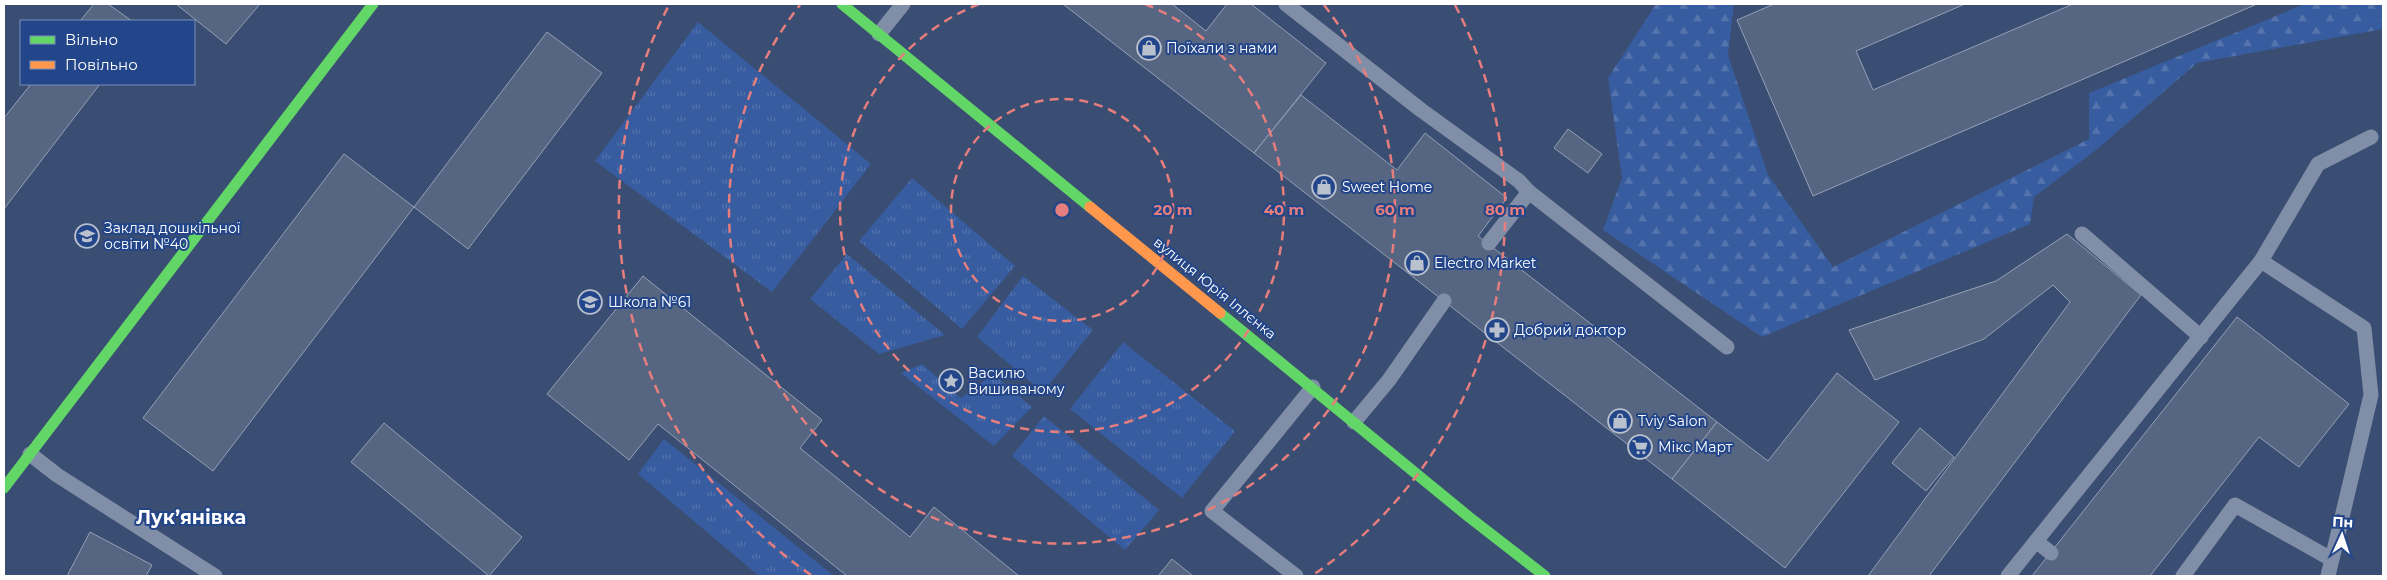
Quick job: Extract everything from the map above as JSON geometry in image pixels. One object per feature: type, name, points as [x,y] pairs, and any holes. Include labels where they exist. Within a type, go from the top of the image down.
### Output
[{"type":"main road","points":[[4,488],[374,4]]},
{"type":"main road","name":"вулиця Юрія Іллєнка","points":[[842,4],[1545,576]]},
{"type":"lane","points":[[878,34],[903,4]]},
{"type":"lane","points":[[1286,4],[1421,110],[1519,182],[1529,192],[1727,347]]},
{"type":"lane","points":[[2008,576],[2262,260],[2318,164],[2371,137]]},
{"type":"lane","points":[[1488,244],[1529,192]]},
{"type":"lane","points":[[2082,234],[2201,337]]},
{"type":"lane","points":[[2262,260],[2364,328],[2371,395],[2328,576]]},
{"type":"lane","points":[[1354,422],[1389,380],[1444,301]]},
{"type":"lane","points":[[1296,576],[1212,511],[1313,387]]},
{"type":"lane","points":[[30,454],[57,475],[215,576]]},
{"type":"lane","points":[[2183,576],[2235,505],[2331,559]]},
{"type":"lane","points":[[2036,541],[2051,553]]},
{"type":"green space","points":[[1656,4],[1734,4],[1728,55],[1768,175],[1833,267],[2089,139],[2089,93],[2305,4],[2383,4],[2383,29],[2197,63],[2096,150],[2034,197],[2030,224],[1762,337],[1603,230],[1622,178],[1608,78]]},
{"type":"green space","points":[[698,22],[871,164],[772,292],[595,161]]},
{"type":"green space","points":[[912,178],[1015,266],[962,329],[859,241]]},
{"type":"green space","points":[[847,254],[945,335],[879,354],[810,299]]},
{"type":"green space","points":[[1023,276],[1093,330],[1043,392],[977,337]]},
{"type":"green space","points":[[1123,342],[1235,431],[1182,498],[1070,409]]},
{"type":"green space","points":[[922,364],[961,398],[993,374],[1032,407],[994,446],[901,373]]},
{"type":"green space","points":[[1044,416],[1159,510],[1125,550],[1012,456]]},
{"type":"green space","points":[[664,439],[834,576],[759,576],[638,474]]},
{"type":"building","points":[[94,4],[108,4],[131,20],[81,20]]},
{"type":"building","points":[[176,4],[260,4],[226,44]]},
{"type":"building","points":[[1063,4],[1172,4],[1206,31],[1227,4],[1251,4],[1326,63],[1254,153]]},
{"type":"building","points":[[1774,4],[1965,4],[1856,51],[1873,90],[2073,4],[2257,4],[1813,196],[1737,20]]},
{"type":"building","points":[[547,32],[602,73],[468,249],[414,207]]},
{"type":"building","points":[[30,85],[99,85],[4,209],[4,118]]},
{"type":"building","points":[[1301,95],[1397,170],[1425,133],[1507,198],[1478,236],[1717,422],[1672,479],[1254,153]]},
{"type":"building","points":[[1568,129],[1602,154],[1588,173],[1554,148]]},
{"type":"building","points":[[344,154],[414,207],[213,471],[143,418]]},
{"type":"building","points":[[2067,234],[2141,295],[1929,576],[1868,576],[2070,302],[2053,285],[1984,339],[1875,380],[1849,330],[1996,281]]},
{"type":"building","points":[[643,276],[822,420],[800,448],[910,537],[934,507],[1019,576],[847,576],[658,424],[629,460],[547,394]]},
{"type":"building","points":[[2237,317],[2349,404],[2299,467],[2259,437],[2150,576],[2032,576]]},
{"type":"building","points":[[1837,373],[1899,422],[1785,568],[1672,479],[1717,422],[1768,461]]},
{"type":"building","points":[[384,423],[522,537],[489,576],[351,462]]},
{"type":"building","points":[[1920,428],[1954,457],[1926,491],[1892,463]]},
{"type":"building","points":[[90,532],[152,565],[146,576],[67,576]]},
{"type":"building","points":[[1172,559],[1193,576],[1158,576]]},
{"type":"traffic: fast","points":[[4,488],[373,4]]},
{"type":"traffic: fast","points":[[842,4],[1090,207]]},
{"type":"traffic: fast","points":[[1220,313],[1469,517],[1545,576]]},
{"type":"traffic: slow","points":[[1090,207],[1220,313]]},
{"type":"place","name":"Поїхали з нами","points":[[1149,48]]},
{"type":"place","name":"Sweet Home","points":[[1324,187]]},
{"type":"place","name":"Заклад дошкільної освіти №40","points":[[87,236]]},
{"type":"place","name":"Electro Market","points":[[1417,263]]},
{"type":"place","name":"Школа №61","points":[[590,302]]},
{"type":"place","name":"Добрий доктор","points":[[1497,330]]},
{"type":"place","name":"Василю Вишиваному","points":[[951,381]]},
{"type":"place","name":"Tviy Salon","points":[[1620,421]]},
{"type":"place","name":"Мікс Март","points":[[1640,447]]},
{"type":"district","name":"Лукʼянівка","points":[[191,517]]}]
